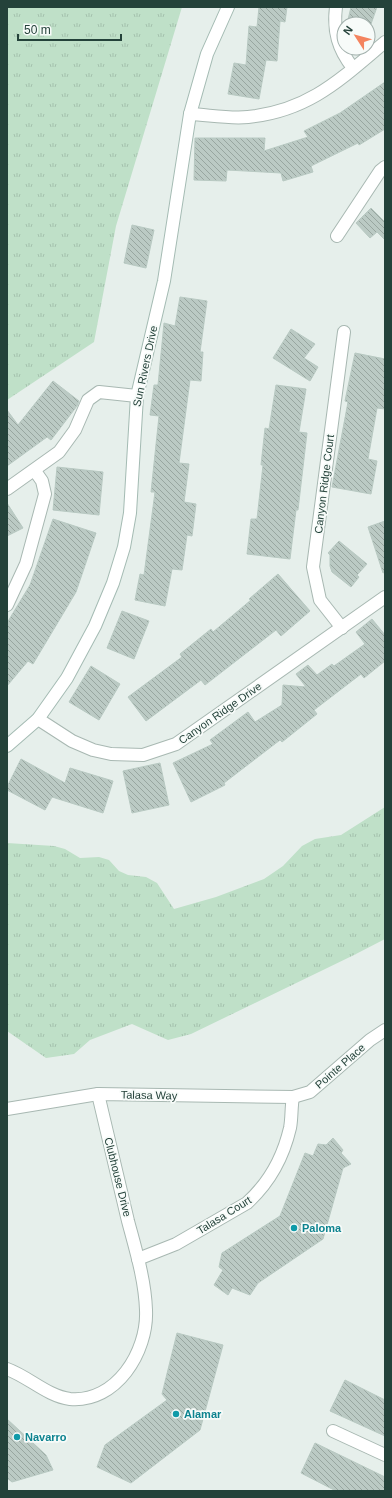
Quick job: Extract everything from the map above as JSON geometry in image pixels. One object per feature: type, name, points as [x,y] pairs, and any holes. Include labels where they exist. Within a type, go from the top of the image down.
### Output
[{"type":"street","name":"Sun Rivers Drive","points":[[7,746],[38,719],[67,678],[95,626],[113,583],[124,547],[130,513],[137,396],[164,281],[190,114],[206,54],[228,7]]},
{"type":"street","points":[[336,7],[335,28],[337,40],[341,51],[353,68]]},
{"type":"street","points":[[190,114],[248,117],[290,109],[326,91],[385,42]]},
{"type":"street","points":[[338,236],[380,171],[385,167]]},
{"type":"street","name":"Canyon Ridge Court","points":[[342,628],[320,600],[313,567],[344,332]]},
{"type":"street","points":[[7,488],[35,471],[59,452],[75,430],[88,400],[99,392],[137,396]]},
{"type":"street","points":[[7,605],[26,564],[45,494],[42,481],[35,471]]},
{"type":"street","name":"Canyon Ridge Drive","points":[[38,719],[72,741],[93,750],[111,754],[143,754],[176,744],[385,597]]},
{"type":"street","name":"Pointe Place","points":[[293,1097],[310,1092],[370,1040],[385,1030]]},
{"type":"street","name":"Talasa Way","points":[[7,1109],[98,1094],[293,1097]]},
{"type":"street","name":"Clubhouse Drive","points":[[98,1094],[138,1260]]},
{"type":"street","name":"Talasa Court","points":[[138,1260],[176,1244],[246,1203],[256,1194],[269,1179],[277,1165],[290,1127],[293,1097]]},
{"type":"street","points":[[7,1369],[51,1393],[68,1398],[91,1397],[108,1389],[116,1383],[125,1374],[136,1355],[144,1332],[146,1310],[138,1260]]},
{"type":"street","points":[[333,1431],[385,1455]]},
{"type":"green space","points":[[7,7],[182,7],[116,226],[94,342],[7,400]]},
{"type":"green space","points":[[385,807],[385,939],[191,1034],[168,1040],[132,1024],[90,1040],[74,1054],[46,1058],[7,1031],[7,843],[54,846],[65,849],[80,858],[99,857],[109,860],[119,871],[128,875],[146,877],[157,883],[174,909],[216,897],[264,879],[283,866],[302,846],[315,839],[341,835]]},
{"type":"building","points":[[259,7],[287,7],[285,22],[280,21],[277,61],[266,60],[259,99],[228,94],[234,63],[246,65],[249,26],[257,27]]},
{"type":"building","points":[[351,7],[377,7],[374,16],[349,16]]},
{"type":"building","points":[[385,82],[385,129],[359,145],[358,143],[311,166],[313,172],[283,181],[281,173],[227,170],[226,181],[194,180],[195,138],[265,138],[264,151],[308,137],[304,131],[340,113]]},
{"type":"building","points":[[371,208],[385,222],[385,240],[377,232],[370,238],[356,223]]},
{"type":"building","points":[[132,225],[154,230],[146,268],[124,263]]},
{"type":"building","points":[[180,297],[207,301],[200,352],[203,352],[201,381],[190,380],[179,463],[189,464],[184,502],[196,504],[192,536],[187,535],[182,570],[172,569],[165,606],[135,600],[140,574],[144,575],[155,492],[151,492],[159,416],[150,415],[154,385],[158,385],[164,323],[175,326]]},
{"type":"building","points":[[291,329],[315,344],[304,358],[318,367],[310,381],[273,358]]},
{"type":"building","points":[[355,353],[385,359],[385,409],[377,408],[368,459],[377,461],[371,494],[332,487],[348,402],[345,401]]},
{"type":"building","points":[[53,381],[79,401],[77,406],[51,440],[47,437],[7,466],[7,410],[18,425]]},
{"type":"building","points":[[276,385],[306,389],[299,432],[307,433],[298,510],[296,510],[290,559],[247,554],[251,519],[257,519],[263,465],[261,465],[265,428],[269,429]]},
{"type":"building","points":[[57,467],[103,472],[99,515],[53,510]]},
{"type":"building","points":[[7,503],[23,528],[7,536]]},
{"type":"building","points":[[53,519],[96,533],[76,592],[33,664],[28,661],[7,686],[7,623],[30,585]]},
{"type":"building","points":[[385,521],[385,572],[383,573],[368,527]]},
{"type":"building","points":[[339,541],[367,564],[357,575],[359,577],[351,587],[332,572],[330,566],[330,555],[328,553]]},
{"type":"building","points":[[278,574],[310,611],[281,636],[276,630],[205,685],[201,680],[146,721],[128,697],[182,657],[180,654],[211,629],[213,632],[251,600],[249,599]]},
{"type":"building","points":[[122,611],[149,621],[134,659],[107,648]]},
{"type":"building","points":[[372,619],[385,635],[385,661],[364,678],[361,674],[314,710],[317,714],[282,742],[280,740],[224,783],[225,785],[191,802],[173,763],[213,744],[210,740],[248,712],[255,722],[282,705],[283,685],[306,687],[296,674],[308,665],[317,675],[332,664],[334,666],[365,644],[356,632]]},
{"type":"building","points":[[91,666],[120,684],[99,720],[69,702]]},
{"type":"building","points":[[21,759],[65,783],[70,768],[113,781],[103,813],[52,797],[45,810],[7,790],[7,787]]},
{"type":"building","points":[[160,763],[169,805],[132,813],[123,771]]},
{"type":"building","name":"Paloma","points":[[333,1138],[343,1150],[341,1153],[351,1164],[343,1168],[323,1239],[258,1283],[250,1295],[232,1288],[228,1295],[214,1285],[223,1270],[219,1267],[222,1253],[280,1216],[305,1153],[313,1156],[318,1144],[326,1145]]},
{"type":"building","name":"Alamar","points":[[177,1333],[223,1345],[200,1430],[131,1483],[97,1467],[105,1445],[167,1400],[162,1394]]},
{"type":"building","points":[[345,1380],[385,1400],[385,1436],[330,1411]]},
{"type":"building","name":"Navarro","points":[[7,1419],[46,1455],[53,1470],[12,1482],[7,1478]]},
{"type":"building","points":[[315,1443],[385,1477],[385,1491],[336,1491],[301,1473]]},
{"type":"place","name":"Paloma","points":[[294,1228]]},
{"type":"place","name":"Alamar","points":[[176,1414]]},
{"type":"place","name":"Navarro","points":[[17,1437]]}]
